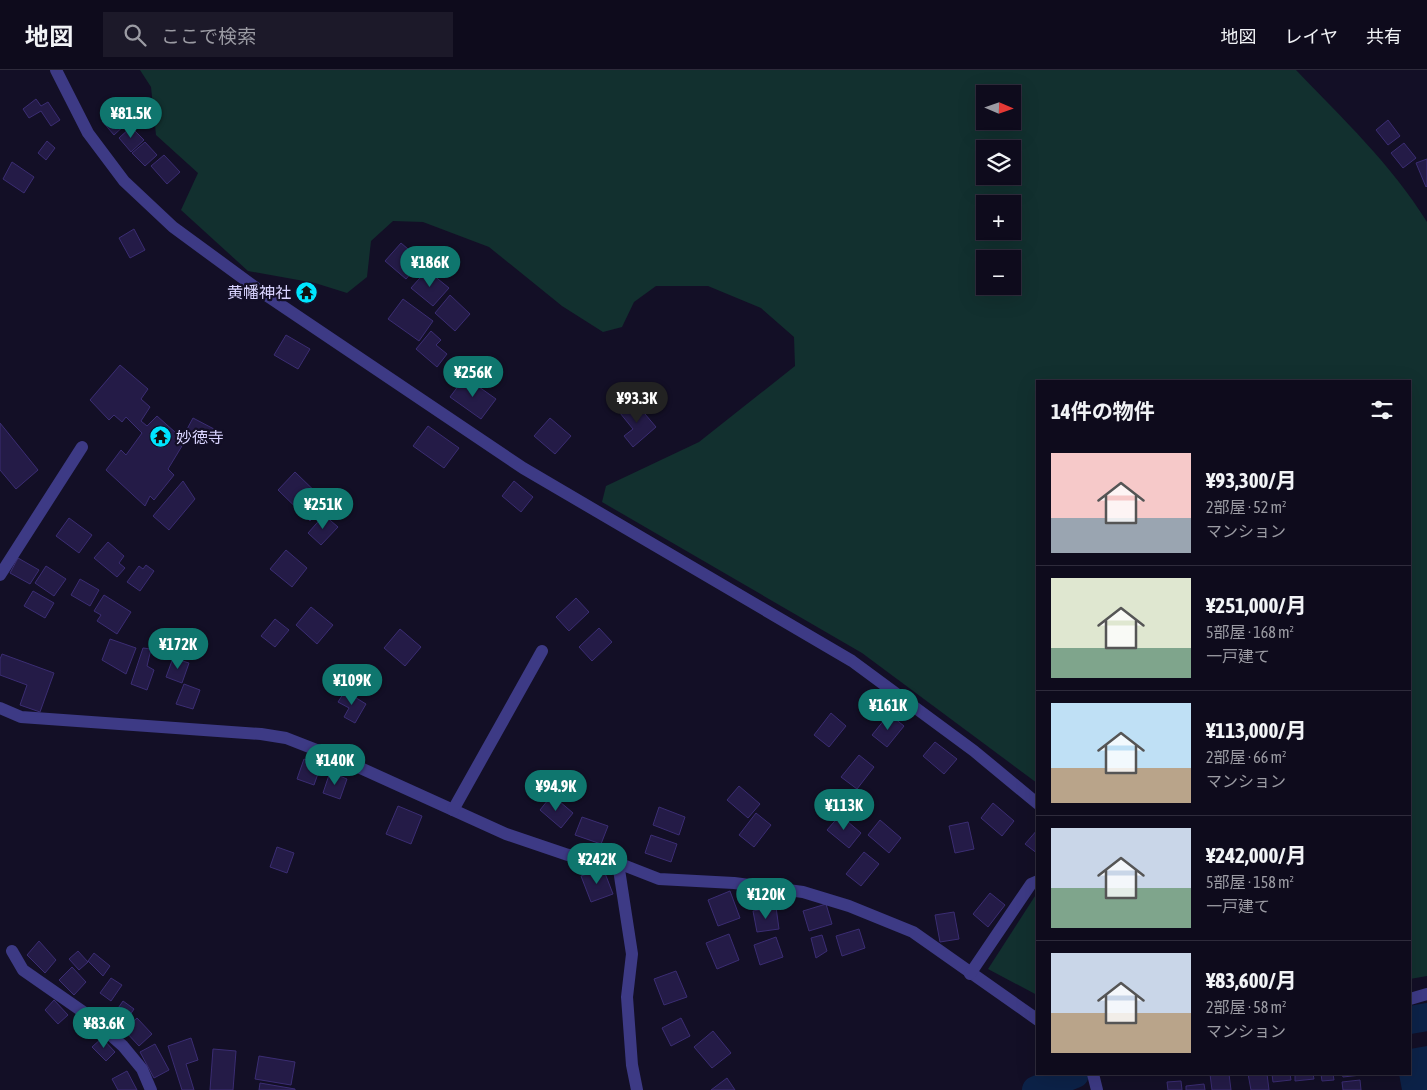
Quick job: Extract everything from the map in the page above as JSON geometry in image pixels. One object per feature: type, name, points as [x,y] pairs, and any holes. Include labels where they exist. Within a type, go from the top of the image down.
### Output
[{"type":"street","points":[[56,70],[88,133],[124,180],[173,227],[263,293],[523,468],[852,661],[974,751],[1036,802]]},
{"type":"street","points":[[0,575],[82,447]]},
{"type":"street","points":[[453,810],[542,651]]},
{"type":"street","points":[[0,708],[21,717],[261,734],[286,738],[345,761],[506,834],[568,855],[595,854],[659,879],[734,883],[803,892],[849,906],[914,932],[970,974],[1036,1019]]},
{"type":"street","points":[[618,863],[632,954],[627,997],[632,1065],[636,1090]]},
{"type":"street","points":[[970,974],[1031,884],[1036,881]]},
{"type":"street","points":[[12,951],[23,970],[89,1016],[123,1046],[142,1069],[152,1090]]},
{"type":"street","points":[[1411,999],[1427,994]]},
{"type":"street","points":[[1093,1075],[1097,1090]]},
{"type":"green space","points":[[140,70],[1296,70],[1382,162],[1427,222],[1427,976],[1411,979],[1411,380],[1036,380],[1036,782],[862,653],[602,502],[606,486],[699,442],[795,366],[794,337],[761,308],[708,286],[656,286],[634,302],[622,327],[603,332],[562,306],[489,247],[423,222],[393,221],[371,241],[367,277],[347,293],[315,283],[248,271],[181,210],[198,173],[156,135],[151,87]]},
{"type":"green space","points":[[1036,895],[1036,994],[988,969]]},
{"type":"water","points":[[1427,1046],[1427,1090],[1402,1090],[1399,1075],[1411,1075],[1411,1049]]},
{"type":"building","points":[[36,99],[41,106],[48,102],[60,120],[51,126],[41,111],[29,118],[23,109]]},
{"type":"building","points":[[114,110],[127,123],[114,135],[102,121]]},
{"type":"building","points":[[1388,120],[1400,136],[1388,145],[1376,130]]},
{"type":"building","points":[[131,127],[144,140],[131,152],[119,138]]},
{"type":"building","points":[[47,141],[55,148],[46,160],[38,153]]},
{"type":"building","points":[[145,142],[157,155],[145,166],[132,153]]},
{"type":"building","points":[[1404,143],[1416,158],[1403,168],[1391,153]]},
{"type":"building","points":[[164,155],[180,172],[167,184],[151,166]]},
{"type":"building","points":[[1427,159],[1427,186],[1426,187],[1416,163]]},
{"type":"building","points":[[12,162],[34,177],[24,193],[3,179]]},
{"type":"building","points":[[134,229],[145,250],[130,258],[119,238]]},
{"type":"building","points":[[401,243],[422,261],[406,279],[385,261]]},
{"type":"building","points":[[427,270],[449,288],[433,306],[411,288]]},
{"type":"building","points":[[450,295],[470,314],[455,331],[435,313]]},
{"type":"building","points":[[403,299],[433,321],[419,341],[388,319]]},
{"type":"building","points":[[431,331],[441,340],[436,345],[447,354],[437,367],[416,349]]},
{"type":"building","points":[[286,335],[310,349],[298,369],[274,355]]},
{"type":"building","name":"妙徳寺","points":[[120,365],[148,389],[141,399],[150,407],[141,421],[147,426],[157,416],[185,441],[168,469],[174,475],[154,500],[150,496],[145,506],[106,470],[121,450],[126,455],[142,433],[126,417],[122,422],[114,415],[109,420],[90,400]]},
{"type":"building","points":[[465,377],[496,399],[481,419],[450,397]]},
{"type":"building","points":[[634,401],[656,427],[633,447],[624,436],[633,429],[620,413]]},
{"type":"building","points":[[193,418],[214,429],[207,442],[186,431]]},
{"type":"building","points":[[550,418],[571,436],[555,454],[534,436]]},
{"type":"building","points":[[0,423],[38,470],[16,489],[0,470]]},
{"type":"building","points":[[428,426],[459,448],[444,468],[413,446]]},
{"type":"building","points":[[295,472],[327,503],[310,521],[278,490]]},
{"type":"building","points":[[183,481],[195,499],[169,530],[153,516]]},
{"type":"building","points":[[514,481],[533,497],[521,512],[502,496]]},
{"type":"building","points":[[335,496],[348,508],[339,519],[325,507]]},
{"type":"building","points":[[324,515],[338,527],[321,545],[308,533]]},
{"type":"building","points":[[69,518],[92,535],[79,553],[56,536]]},
{"type":"building","points":[[108,542],[124,556],[119,563],[125,568],[117,577],[94,558]]},
{"type":"building","points":[[286,550],[307,568],[292,587],[270,569]]},
{"type":"building","points":[[18,558],[39,570],[30,584],[10,573]]},
{"type":"building","points":[[146,565],[154,571],[140,591],[127,582],[139,566],[143,569]]},
{"type":"building","points":[[46,566],[66,579],[54,596],[35,583]]},
{"type":"building","points":[[80,579],[99,590],[90,606],[71,595]]},
{"type":"building","points":[[33,591],[54,603],[45,618],[24,606]]},
{"type":"building","points":[[104,595],[131,612],[117,634],[97,621],[101,615],[94,611]]},
{"type":"building","points":[[576,598],[589,612],[569,631],[556,617]]},
{"type":"building","points":[[311,607],[333,625],[317,644],[296,625]]},
{"type":"building","points":[[275,619],[289,630],[275,647],[261,636]]},
{"type":"building","points":[[599,628],[612,642],[592,661],[579,647]]},
{"type":"building","points":[[400,629],[421,647],[405,666],[384,648]]},
{"type":"building","points":[[110,639],[136,648],[126,674],[102,660]]},
{"type":"building","points":[[143,648],[151,649],[147,666],[154,670],[147,690],[131,684]]},
{"type":"building","points":[[2,654],[54,673],[40,712],[20,705],[27,685],[0,675],[0,659]]},
{"type":"building","points":[[173,658],[189,663],[182,683],[166,677]]},
{"type":"building","points":[[355,674],[370,682],[362,695],[348,687]]},
{"type":"building","points":[[184,684],[200,690],[193,709],[176,704]]},
{"type":"building","points":[[345,691],[366,704],[355,723],[344,717],[349,708],[338,702]]},
{"type":"building","points":[[831,713],[846,726],[829,747],[814,735]]},
{"type":"building","points":[[889,714],[904,726],[887,747],[872,735]]},
{"type":"building","points":[[935,742],[957,759],[944,774],[923,756]]},
{"type":"building","points":[[859,755],[874,767],[857,789],[841,777]]},
{"type":"building","points":[[304,759],[321,765],[314,785],[297,779]]},
{"type":"building","points":[[330,772],[347,779],[340,799],[323,793]]},
{"type":"building","points":[[739,786],[760,804],[748,818],[727,800]]},
{"type":"building","points":[[552,795],[573,813],[561,828],[540,810]]},
{"type":"building","points":[[993,803],[1014,821],[1002,836],[981,818]]},
{"type":"building","points":[[398,806],[422,816],[411,844],[386,834]]},
{"type":"building","points":[[659,807],[685,817],[679,835],[653,825]]},
{"type":"building","points":[[756,813],[771,825],[754,847],[739,835]]},
{"type":"building","points":[[840,815],[861,833],[849,848],[827,830]]},
{"type":"building","points":[[582,817],[608,826],[601,844],[575,835]]},
{"type":"building","points":[[880,820],[901,838],[889,853],[868,835]]},
{"type":"building","points":[[968,822],[974,849],[955,853],[949,826]]},
{"type":"building","points":[[1036,831],[1036,852],[1025,844]]},
{"type":"building","points":[[651,835],[677,844],[671,862],[645,853]]},
{"type":"building","points":[[277,847],[294,853],[287,873],[270,867]]},
{"type":"building","points":[[864,852],[879,864],[861,886],[846,874]]},
{"type":"building","points":[[603,868],[613,894],[591,902],[581,876]]},
{"type":"building","points":[[730,891],[740,918],[718,926],[708,900]]},
{"type":"building","points":[[990,893],[1005,905],[988,927],[973,914]]},
{"type":"building","points":[[826,904],[832,924],[809,931],[803,911]]},
{"type":"building","points":[[776,907],[779,929],[757,932],[753,911]]},
{"type":"building","points":[[954,912],[959,939],[940,942],[935,915]]},
{"type":"building","points":[[859,929],[865,948],[842,956],[836,936]]},
{"type":"building","points":[[729,934],[739,960],[717,969],[706,943]]},
{"type":"building","points":[[822,935],[827,951],[816,958],[811,938]]},
{"type":"building","points":[[776,937],[783,957],[760,965],[754,945]]},
{"type":"building","points":[[39,941],[56,960],[45,973],[27,955]]},
{"type":"building","points":[[78,951],[88,962],[79,970],[69,959]]},
{"type":"building","points":[[94,953],[110,966],[103,976],[88,961]]},
{"type":"building","points":[[72,967],[86,982],[74,995],[59,980]]},
{"type":"building","points":[[676,971],[687,997],[664,1005],[654,979]]},
{"type":"building","points":[[111,978],[122,985],[111,1001],[100,993]]},
{"type":"building","points":[[54,1000],[68,1015],[58,1024],[45,1010]]},
{"type":"building","points":[[123,1001],[134,1009],[123,1025],[112,1017]]},
{"type":"building","points":[[137,1018],[152,1034],[139,1046],[124,1030]]},
{"type":"building","points":[[681,1018],[690,1036],[671,1046],[662,1028]]},
{"type":"building","points":[[713,1031],[731,1053],[712,1068],[694,1047]]},
{"type":"building","points":[[102,1038],[115,1052],[106,1061],[92,1047]]},
{"type":"building","points":[[191,1038],[198,1060],[186,1064],[194,1090],[182,1090],[168,1046]]},
{"type":"building","points":[[155,1044],[169,1070],[154,1078],[140,1052]]},
{"type":"building","points":[[213,1049],[236,1051],[233,1090],[210,1090]]},
{"type":"building","points":[[259,1056],[295,1062],[291,1085],[255,1079]]},
{"type":"building","points":[[127,1071],[137,1090],[118,1090],[112,1079]]},
{"type":"building","points":[[1210,1075],[1229,1075],[1231,1090],[1212,1090]]},
{"type":"building","points":[[1248,1075],[1267,1075],[1269,1090],[1251,1090]]},
{"type":"building","points":[[1272,1075],[1290,1075],[1291,1080],[1273,1082]]},
{"type":"building","points":[[1295,1075],[1313,1075],[1314,1079],[1295,1081]]},
{"type":"building","points":[[1321,1075],[1333,1075],[1334,1080],[1322,1081]]},
{"type":"building","points":[[1342,1075],[1361,1075],[1343,1077]]},
{"type":"building","points":[[727,1078],[735,1090],[711,1090]]},
{"type":"building","points":[[1360,1080],[1361,1090],[1343,1090],[1342,1082]]},
{"type":"building","points":[[1181,1081],[1182,1090],[1168,1090],[1167,1082]]},
{"type":"building","points":[[260,1083],[295,1089],[295,1090],[259,1090]]},
{"type":"building","points":[[1204,1084],[1205,1090],[1186,1090],[1186,1086]]},
{"type":"waterway","points":[[1411,1020],[1427,1017]]},
{"type":"waterway","points":[[1036,1090],[1073,1075]]},
{"type":"place","name":"黄幡神社","points":[[307,292]]},
{"type":"place","name":"妙徳寺","points":[[160,437]]}]
